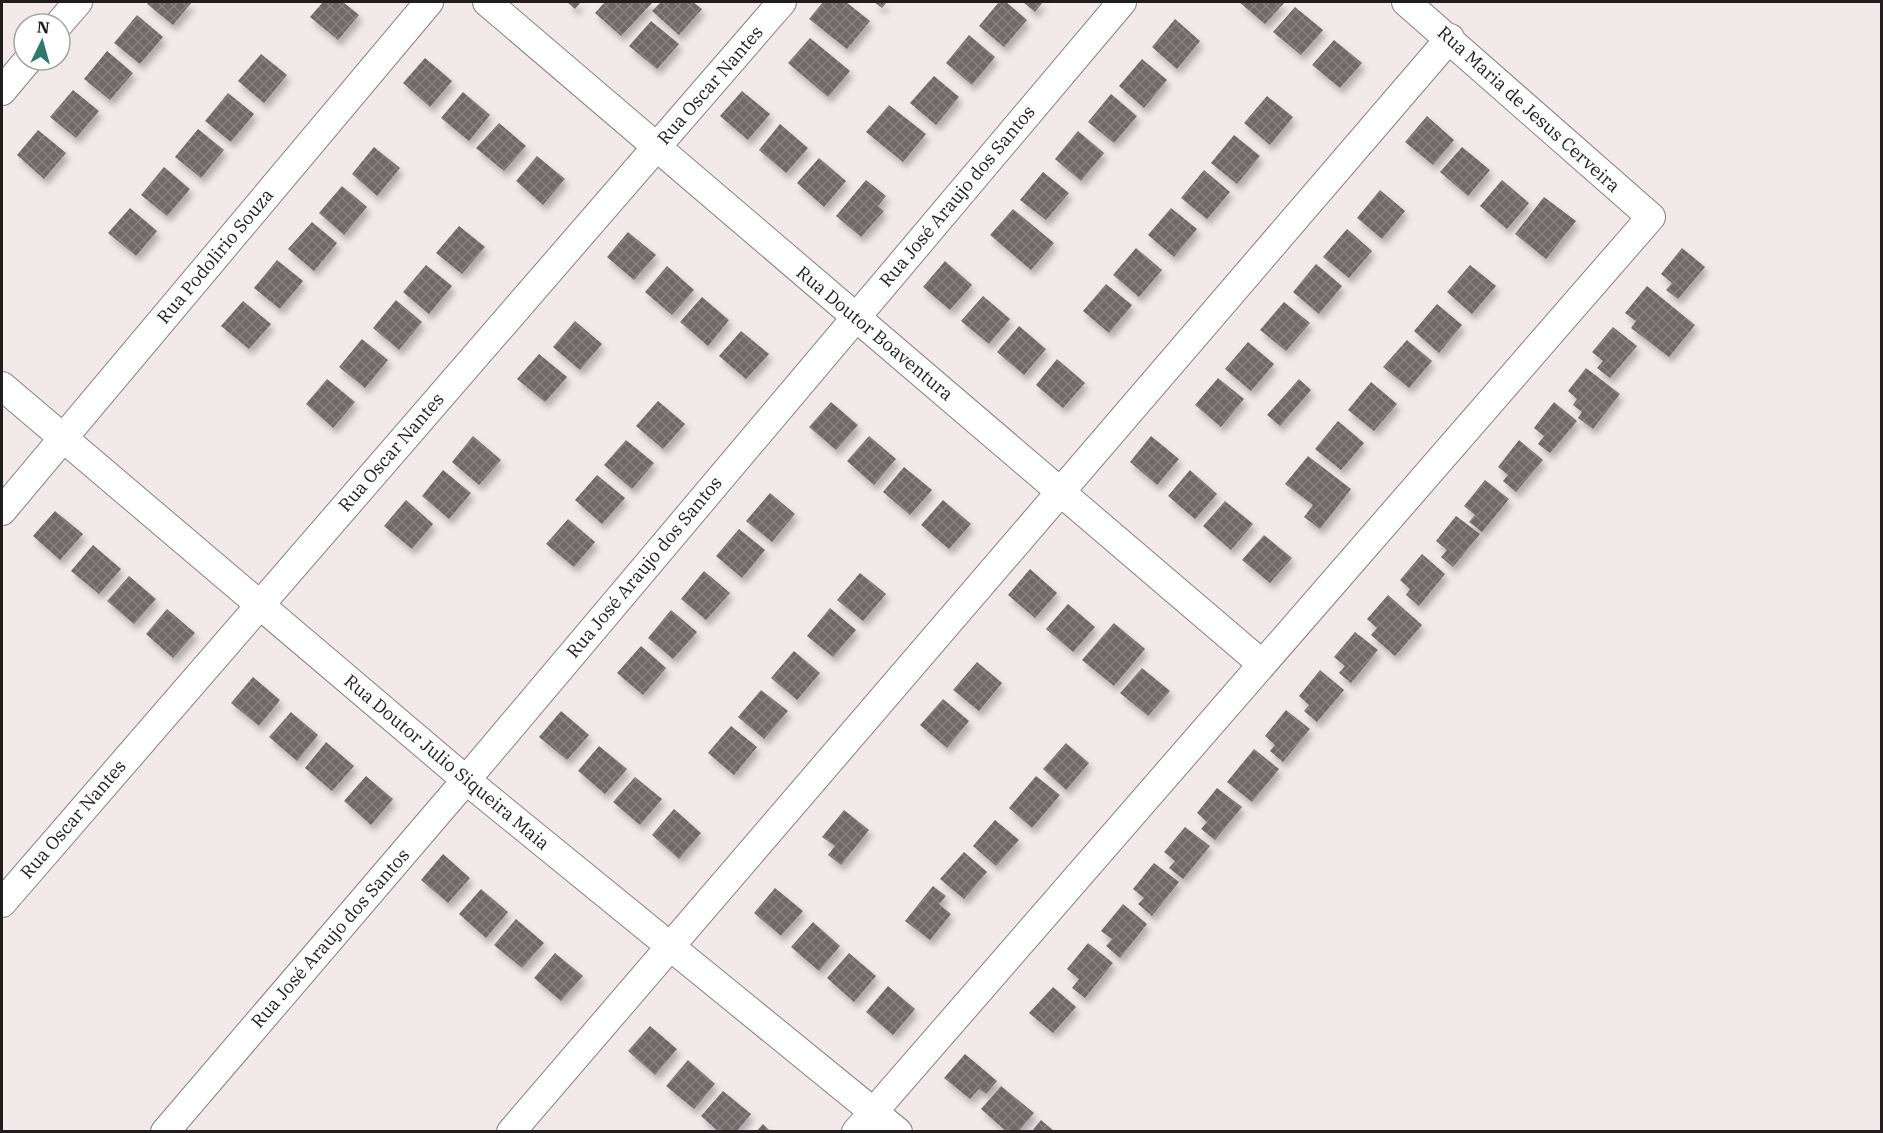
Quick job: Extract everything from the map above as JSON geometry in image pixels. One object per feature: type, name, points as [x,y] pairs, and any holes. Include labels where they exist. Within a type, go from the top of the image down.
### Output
[{"type":"street","name":"Rua Podolirio Souza","points":[[2,511],[429,2]]},
{"type":"street","name":"Rua Doutor Boaventura","points":[[487,2],[1262,664]]},
{"type":"street","name":"Rua Oscar Nantes","points":[[2,903],[259,603],[782,2]]},
{"type":"street","name":"Rua José Araujo dos Santos","points":[[165,1131],[466,780],[1122,2]]},
{"type":"street","name":"Rua Maria de Jesus Cerveira","points":[[1262,664],[1651,217],[1450,38],[1406,2]]},
{"type":"street","points":[[511,1131],[1450,38]]},
{"type":"street","points":[[2,91],[18,72]]},
{"type":"street","name":"Rua Doutor Julio Siqueira Maia","points":[[2,386],[466,780],[671,947],[866,1121],[898,1131]]},
{"type":"street","points":[[866,1121],[1262,664]]},
{"type":"building","points":[[149,2],[192,2],[173,25],[147,4]]},
{"type":"building","points":[[323,2],[343,2],[359,15],[338,40],[310,17]]},
{"type":"building","points":[[567,2],[581,2],[575,9]]},
{"type":"building","points":[[605,2],[653,2],[621,36],[595,13]]},
{"type":"building","points":[[661,2],[693,2],[702,9],[679,35],[652,11]]},
{"type":"building","points":[[823,2],[846,2],[870,21],[847,49],[809,19]]},
{"type":"building","points":[[874,2],[887,2],[882,8]]},
{"type":"building","points":[[999,2],[1006,2],[1027,20],[1004,47],[979,26]]},
{"type":"building","points":[[1023,2],[1043,2],[1035,12]]},
{"type":"building","points":[[1239,2],[1285,2],[1265,24]]},
{"type":"building","points":[[1295,7],[1323,30],[1301,55],[1273,32]]},
{"type":"building","points":[[137,15],[163,37],[140,64],[114,43]]},
{"type":"building","points":[[1175,19],[1200,41],[1177,69],[1152,47]]},
{"type":"building","points":[[651,21],[679,44],[657,69],[629,46]]},
{"type":"building","points":[[969,35],[995,57],[972,85],[946,63]]},
{"type":"building","points":[[810,38],[850,71],[828,97],[788,63]]},
{"type":"building","points":[[1334,40],[1362,63],[1340,88],[1312,65]]},
{"type":"building","points":[[107,51],[133,73],[110,100],[84,79]]},
{"type":"building","points":[[261,54],[287,75],[264,103],[238,81]]},
{"type":"building","points":[[425,58],[452,81],[430,107],[403,83]]},
{"type":"building","points":[[1142,59],[1167,80],[1144,108],[1119,86]]},
{"type":"building","points":[[934,76],[959,97],[936,125],[910,103]]},
{"type":"building","points":[[73,90],[99,111],[76,138],[50,117]]},
{"type":"building","points":[[742,91],[770,114],[748,140],[720,116]]},
{"type":"building","points":[[463,92],[490,115],[469,141],[441,118]]},
{"type":"building","points":[[228,93],[254,114],[231,142],[205,121]]},
{"type":"building","points":[[1111,94],[1137,116],[1114,143],[1088,122]]},
{"type":"building","points":[[1267,96],[1293,117],[1270,145],[1244,123]]},
{"type":"building","points":[[889,105],[926,134],[903,162],[866,132]]},
{"type":"building","points":[[1427,116],[1454,140],[1433,165],[1405,142]]},
{"type":"building","points":[[499,123],[526,146],[504,171],[476,148]]},
{"type":"building","points":[[780,124],[808,148],[786,173],[759,150]]},
{"type":"building","points":[[198,129],[224,150],[201,178],[175,157]]},
{"type":"building","points":[[38,130],[66,153],[44,179],[17,155]]},
{"type":"building","points":[[1078,131],[1104,153],[1081,181],[1055,159]]},
{"type":"building","points":[[1234,135],[1260,156],[1237,184],[1211,163]]},
{"type":"building","points":[[374,147],[400,168],[377,196],[352,174]]},
{"type":"building","points":[[1462,147],[1490,170],[1468,196],[1440,172]]},
{"type":"building","points":[[537,156],[565,179],[543,205],[516,181]]},
{"type":"building","points":[[819,158],[846,181],[824,207],[797,183]]},
{"type":"building","points":[[164,167],[190,189],[167,216],[141,195]]},
{"type":"building","points":[[1204,170],[1230,192],[1207,219],[1181,198]]},
{"type":"building","points":[[1043,172],[1069,193],[1046,220],[1020,200]]},
{"type":"building","points":[[866,180],[886,196],[878,206],[884,211],[861,237],[836,216]]},
{"type":"building","points":[[1502,180],[1529,203],[1507,229],[1480,206]]},
{"type":"building","points":[[342,186],[367,207],[344,235],[319,213]]},
{"type":"building","points":[[1380,190],[1405,211],[1382,239],[1357,218]]},
{"type":"building","points":[[1544,197],[1576,221],[1546,259],[1515,234]]},
{"type":"building","points":[[130,208],[157,231],[136,256],[108,233]]},
{"type":"building","points":[[1171,208],[1197,229],[1174,257],[1148,235]]},
{"type":"building","points":[[1013,209],[1054,243],[1031,270],[990,235]]},
{"type":"building","points":[[312,222],[337,243],[314,271],[288,249]]},
{"type":"building","points":[[459,226],[485,247],[462,274],[436,253]]},
{"type":"building","points":[[1347,229],[1372,251],[1349,278],[1323,257]]},
{"type":"building","points":[[628,232],[656,255],[634,280],[607,257]]},
{"type":"building","points":[[1136,248],[1162,270],[1139,297],[1113,275]]},
{"type":"building","points":[[1682,248],[1705,267],[1678,299],[1666,290],[1672,283],[1661,274]]},
{"type":"building","points":[[277,260],[303,281],[280,309],[254,288]]},
{"type":"building","points":[[945,261],[972,285],[950,310],[923,287]]},
{"type":"building","points":[[1316,264],[1342,286],[1319,314],[1293,292]]},
{"type":"building","points":[[426,265],[452,286],[429,314],[403,292]]},
{"type":"building","points":[[1470,265],[1496,286],[1472,314],[1447,292]]},
{"type":"building","points":[[667,266],[694,290],[672,315],[645,292]]},
{"type":"building","points":[[1106,284],[1132,305],[1109,333],[1083,311]]},
{"type":"building","points":[[1647,286],[1695,325],[1669,357],[1631,328],[1636,321],[1625,313]]},
{"type":"building","points":[[983,296],[1010,319],[989,344],[961,321]]},
{"type":"building","points":[[702,297],[729,320],[708,346],[680,322]]},
{"type":"building","points":[[396,300],[422,322],[399,350],[373,328]]},
{"type":"building","points":[[243,301],[271,324],[249,349],[221,326]]},
{"type":"building","points":[[1284,302],[1310,323],[1286,351],[1260,330]]},
{"type":"building","points":[[1437,304],[1462,325],[1439,353],[1414,331]]},
{"type":"building","points":[[575,321],[602,344],[580,370],[553,347]]},
{"type":"building","points":[[1019,326],[1046,349],[1024,375],[997,352]]},
{"type":"building","points":[[1613,327],[1637,346],[1610,378],[1597,368],[1603,361],[1592,352]]},
{"type":"building","points":[[741,331],[769,354],[746,379],[719,356]]},
{"type":"building","points":[[362,339],[388,360],[365,388],[339,367]]},
{"type":"building","points":[[1407,340],[1432,361],[1409,388],[1383,367]]},
{"type":"building","points":[[1248,342],[1274,364],[1251,391],[1225,369]]},
{"type":"building","points":[[539,354],[567,377],[545,402],[517,379]]},
{"type":"building","points":[[1057,359],[1085,383],[1063,408],[1036,385]]},
{"type":"building","points":[[1586,368],[1620,394],[1593,429],[1578,418],[1582,412],[1573,405],[1577,399],[1568,391]]},
{"type":"building","points":[[1218,378],[1244,399],[1221,427],[1195,405]]},
{"type":"building","points":[[327,379],[355,402],[333,428],[306,404]]},
{"type":"building","points":[[1299,379],[1311,390],[1280,426],[1267,415]]},
{"type":"building","points":[[1371,382],[1397,404],[1374,431],[1348,410]]},
{"type":"building","points":[[658,401],[685,424],[663,449],[636,426]]},
{"type":"building","points":[[831,402],[858,425],[836,450],[809,427]]},
{"type":"building","points":[[1554,402],[1577,421],[1550,453],[1538,444],[1544,436],[1534,428]]},
{"type":"building","points":[[1338,421],[1364,443],[1341,470],[1315,449]]},
{"type":"building","points":[[473,436],[501,460],[479,485],[452,462]]},
{"type":"building","points":[[869,436],[896,459],[874,485],[847,461]]},
{"type":"building","points":[[1151,436],[1179,459],[1157,485],[1130,462]]},
{"type":"building","points":[[626,440],[654,463],[632,489],[604,465]]},
{"type":"building","points":[[1519,440],[1543,460],[1516,492],[1503,481],[1508,475],[1498,467]]},
{"type":"building","points":[[1308,456],[1351,489],[1320,529],[1304,517],[1313,505],[1285,484]]},
{"type":"building","points":[[904,467],[932,490],[910,515],[883,492]]},
{"type":"building","points":[[443,470],[471,493],[449,519],[422,496]]},
{"type":"building","points":[[1190,470],[1217,494],[1195,519],[1168,496]]},
{"type":"building","points":[[597,475],[625,498],[602,524],[575,500]]},
{"type":"building","points":[[1485,480],[1509,499],[1482,532],[1469,522],[1475,515],[1464,506]]},
{"type":"building","points":[[770,493],[795,514],[772,542],[746,521]]},
{"type":"building","points":[[406,500],[433,524],[412,549],[384,526]]},
{"type":"building","points":[[943,500],[971,524],[949,549],[921,525]]},
{"type":"building","points":[[1225,501],[1253,524],[1231,550],[1203,526]]},
{"type":"building","points":[[55,511],[83,534],[60,560],[33,536]]},
{"type":"building","points":[[1456,516],[1480,534],[1453,567],[1441,557],[1447,550],[1436,541]]},
{"type":"building","points":[[568,519],[595,542],[574,567],[546,544]]},
{"type":"building","points":[[739,529],[765,550],[742,578],[716,556]]},
{"type":"building","points":[[1264,535],[1292,558],[1270,583],[1242,560]]},
{"type":"building","points":[[93,545],[121,569],[99,594],[71,571]]},
{"type":"building","points":[[1422,554],[1445,574],[1419,606],[1406,595],[1410,589],[1400,580]]},
{"type":"building","points":[[1030,569],[1057,593],[1035,618],[1008,595]]},
{"type":"building","points":[[704,571],[730,593],[706,620],[681,599]]},
{"type":"building","points":[[860,573],[886,594],[863,621],[837,600]]},
{"type":"building","points":[[129,576],[156,599],[134,624],[107,601]]},
{"type":"building","points":[[1388,595],[1422,625],[1395,656],[1371,635],[1377,628],[1367,619]]},
{"type":"building","points":[[1068,604],[1095,627],[1073,652],[1046,629]]},
{"type":"building","points":[[830,608],[856,630],[833,657],[807,636]]},
{"type":"building","points":[[167,609],[195,633],[173,658],[146,634]]},
{"type":"building","points":[[671,610],[697,632],[673,659],[648,638]]},
{"type":"building","points":[[1114,623],[1145,649],[1114,686],[1082,660]]},
{"type":"building","points":[[1355,632],[1378,650],[1351,683],[1339,673],[1345,666],[1334,657]]},
{"type":"building","points":[[641,646],[666,668],[643,695],[617,673]]},
{"type":"building","points":[[794,651],[820,673],[797,700],[771,678]]},
{"type":"building","points":[[977,662],[1002,683],[979,711],[953,690]]},
{"type":"building","points":[[1142,668],[1170,691],[1148,716],[1120,693]]},
{"type":"building","points":[[1320,670],[1344,690],[1317,722],[1304,711],[1309,705],[1299,696]]},
{"type":"building","points":[[253,677],[280,700],[259,726],[231,703]]},
{"type":"building","points":[[761,690],[788,711],[764,739],[738,717]]},
{"type":"building","points":[[943,699],[969,721],[947,748],[920,725]]},
{"type":"building","points":[[1286,710],[1310,729],[1283,762],[1270,751],[1275,745],[1265,736]]},
{"type":"building","points":[[561,711],[589,735],[567,760],[539,737]]},
{"type":"building","points":[[291,712],[318,735],[297,761],[269,737]]},
{"type":"building","points":[[731,726],[757,747],[734,775],[708,753]]},
{"type":"building","points":[[326,742],[354,766],[332,791],[305,768]]},
{"type":"building","points":[[1066,743],[1089,763],[1066,790],[1043,769]]},
{"type":"building","points":[[599,746],[627,769],[605,794],[578,771]]},
{"type":"building","points":[[1254,749],[1279,769],[1252,802],[1227,782]]},
{"type":"building","points":[[366,776],[393,799],[371,825],[344,801]]},
{"type":"building","points":[[1036,776],[1060,795],[1032,828],[1009,808]]},
{"type":"building","points":[[635,777],[662,799],[640,825],[613,802]]},
{"type":"building","points":[[1217,788],[1242,807],[1215,840],[1201,829],[1207,822],[1197,813]]},
{"type":"building","points":[[674,809],[701,833],[679,859],[652,835]]},
{"type":"building","points":[[844,810],[869,830],[841,865],[828,855],[835,846],[822,837]]},
{"type":"building","points":[[995,820],[1019,840],[996,866],[973,846]]},
{"type":"building","points":[[1185,827],[1210,846],[1183,879],[1169,868],[1175,861],[1164,852]]},
{"type":"building","points":[[964,852],[987,872],[964,899],[940,879]]},
{"type":"building","points":[[443,854],[470,878],[448,903],[421,880]]},
{"type":"building","points":[[1154,863],[1179,882],[1152,916],[1138,904],[1144,898],[1133,889]]},
{"type":"building","points":[[933,886],[946,896],[939,904],[951,914],[930,940],[905,921]]},
{"type":"building","points":[[775,888],[803,911],[781,936],[754,913]]},
{"type":"building","points":[[481,889],[508,912],[486,938],[459,914]]},
{"type":"building","points":[[1123,904],[1147,924],[1120,958],[1106,946],[1112,939],[1101,931]]},
{"type":"building","points":[[516,919],[544,943],[522,968],[494,945]]},
{"type":"building","points":[[813,922],[840,946],[819,971],[791,947]]},
{"type":"building","points":[[1088,943],[1113,963],[1085,998],[1072,988],[1079,979],[1067,969]]},
{"type":"building","points":[[555,953],[583,976],[561,1001],[534,978]]},
{"type":"building","points":[[849,953],[876,976],[854,1002],[827,978]]},
{"type":"building","points":[[888,986],[915,1009],[893,1035],[866,1012]]},
{"type":"building","points":[[1053,987],[1076,1007],[1053,1033],[1029,1013]]},
{"type":"building","points":[[650,1026],[677,1049],[655,1075],[628,1051]]},
{"type":"building","points":[[965,1054],[997,1081],[986,1094],[979,1089],[970,1099],[944,1078]]},
{"type":"building","points":[[688,1060],[715,1084],[694,1109],[666,1086]]},
{"type":"building","points":[[1001,1086],[1034,1113],[1018,1132],[1007,1132],[981,1109]]},
{"type":"building","points":[[723,1091],[751,1114],[736,1132],[719,1132],[701,1116]]},
{"type":"building","points":[[1041,1120],[1055,1132],[1031,1132]]},
{"type":"building","points":[[763,1124],[771,1132],[756,1132]]}]
